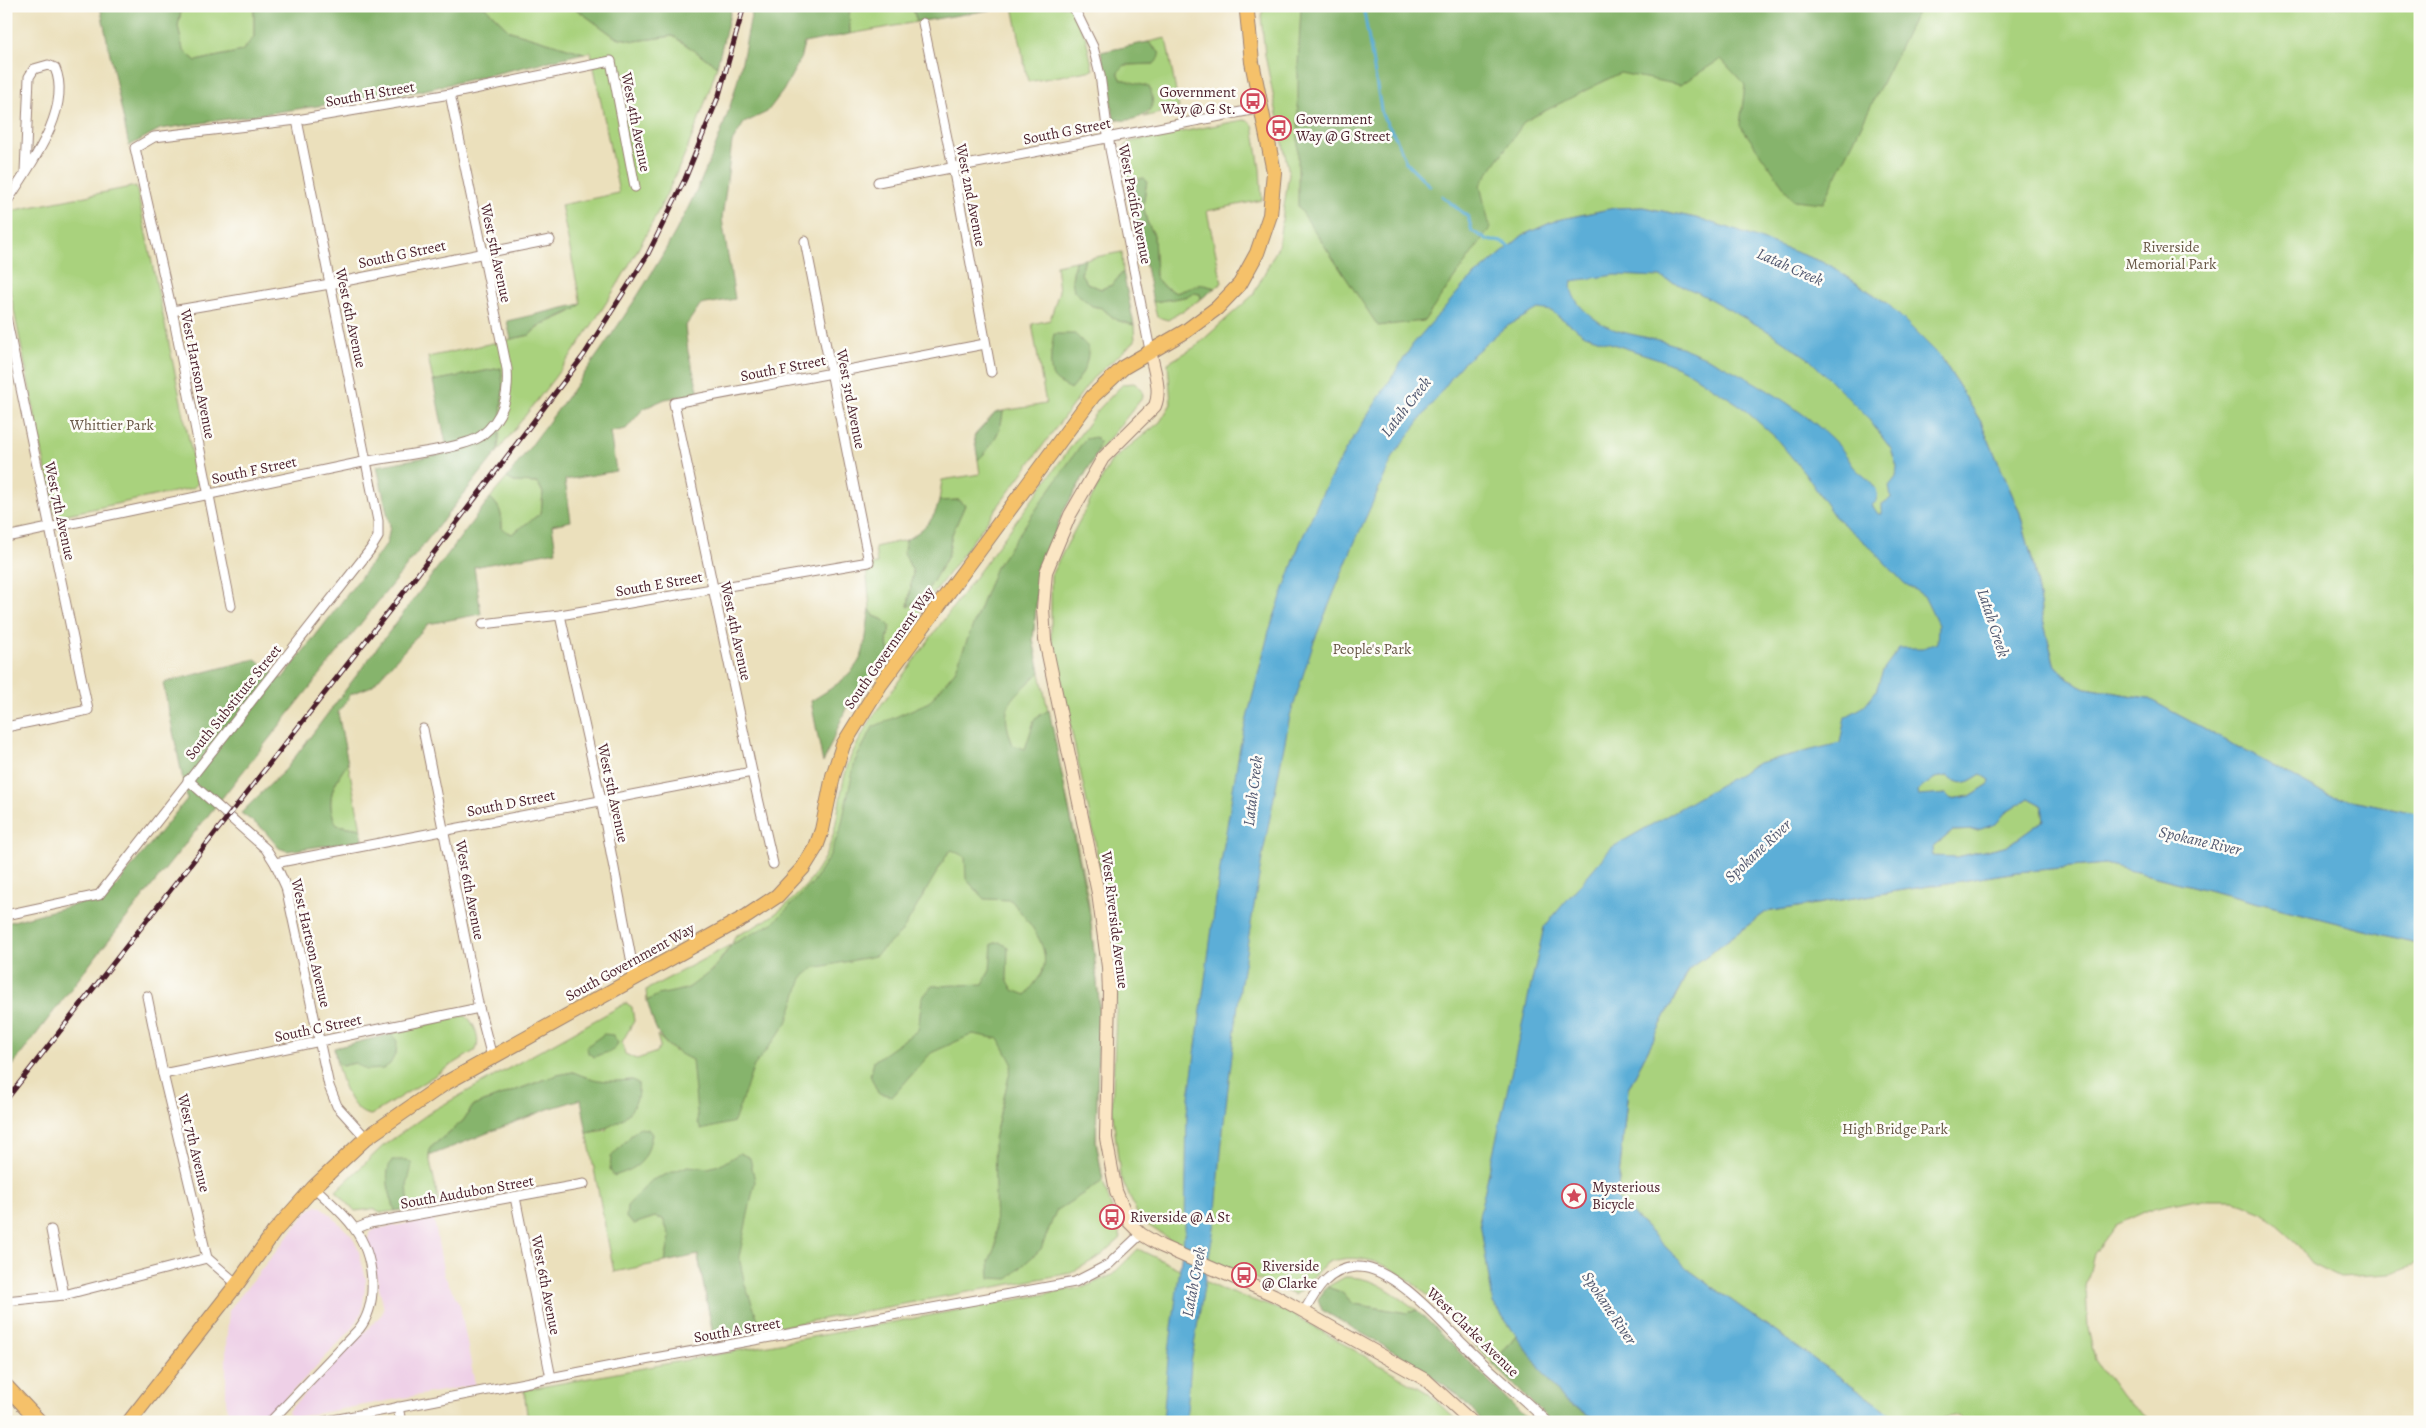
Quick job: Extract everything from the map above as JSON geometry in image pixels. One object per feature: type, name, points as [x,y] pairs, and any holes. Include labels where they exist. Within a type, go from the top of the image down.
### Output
[{"type":"main road","name":"South Government Way","points":[[128,1422],[237,1284],[274,1232],[314,1187],[366,1138],[412,1104],[492,1057],[747,916],[777,896],[790,883],[816,846],[826,815],[833,776],[843,745],[880,684],[1093,396],[1124,367],[1150,350],[1186,331],[1217,308],[1240,284],[1257,253],[1270,216],[1274,172],[1252,62],[1248,6]]},
{"type":"main road","name":"West Riverside Avenue","points":[[1150,350],[1158,390],[1158,400],[1155,406],[1103,458],[1086,484],[1046,572],[1043,608],[1045,640],[1089,846],[1108,967],[1110,1015],[1105,1109],[1108,1157],[1122,1207],[1129,1222],[1141,1234],[1161,1246],[1264,1291],[1426,1380],[1472,1422]]},
{"type":"main road","points":[[6,1386],[40,1422]]},
{"type":"street","name":"West Pacific Avenue","points":[[1073,6],[1093,47],[1104,93],[1109,137],[1150,350]]},
{"type":"street","name":"West 2nd Avenue","points":[[923,23],[953,168],[991,372]]},
{"type":"street","name":"South H Street","points":[[135,148],[154,137],[297,120],[450,94],[611,61]]},
{"type":"street","name":"West 4th Avenue","points":[[611,61],[635,187]]},
{"type":"street","points":[[6,203],[25,172],[58,111],[59,78],[55,68],[48,65],[34,68],[29,77],[25,172]]},
{"type":"street","name":"West 5th Avenue","points":[[450,94],[507,368],[509,389],[506,405],[499,416]]},
{"type":"street","name":"South G Street","points":[[878,182],[1262,108]]},
{"type":"street","name":"West 6th Avenue","points":[[297,120],[378,521]]},
{"type":"street","name":"West Hartson Avenue","points":[[135,148],[172,311],[231,606]]},
{"type":"street","name":"South G Street","points":[[172,311],[330,284],[482,252],[550,240]]},
{"type":"street","name":"West 3rd Avenue","points":[[805,241],[869,562]]},
{"type":"street","name":"West 7th Avenue","points":[[6,317],[88,710],[6,727]]},
{"type":"street","name":"South F Street","points":[[674,403],[985,344]]},
{"type":"street","name":"West 4th Avenue","points":[[674,403],[773,864]]},
{"type":"street","name":"South F Street","points":[[6,537],[208,494],[458,445],[481,436],[499,416]]},
{"type":"street","name":"South Substitute Street","points":[[6,915],[99,895],[370,550],[378,537],[378,521]]},
{"type":"street","name":"South E Street","points":[[483,624],[560,615],[869,562]]},
{"type":"street","name":"West 5th Avenue","points":[[560,615],[600,800],[635,978]]},
{"type":"street","name":"West 6th Avenue","points":[[423,729],[479,1008],[492,1057]]},
{"type":"street","name":"South D Street","points":[[275,863],[752,772]]},
{"type":"street","name":"West Hartson Avenue","points":[[188,780],[266,848],[275,863],[286,887],[329,1086],[337,1106],[366,1138]]},
{"type":"street","name":"West 7th Avenue","points":[[147,996],[163,1074],[207,1258]]},
{"type":"street","name":"South C Street","points":[[163,1074],[479,1008]]},
{"type":"street","name":"South Audubon Street","points":[[355,1229],[370,1223],[584,1184]]},
{"type":"street","points":[[270,1422],[359,1329],[366,1318],[372,1299],[371,1275],[362,1242],[355,1229],[314,1187]]},
{"type":"street","name":"West 6th Avenue","points":[[515,1197],[551,1378]]},
{"type":"street","points":[[51,1230],[64,1295]]},
{"type":"street","name":"South A Street","points":[[323,1422],[551,1378],[1075,1282],[1108,1265],[1141,1234]]},
{"type":"street","points":[[6,1301],[64,1295],[207,1258],[237,1284]]},
{"type":"street","name":"West Clarke Avenue","points":[[1304,1312],[1318,1288],[1334,1273],[1358,1267],[1383,1275],[1417,1298],[1437,1315],[1462,1343],[1548,1422]]},
{"type":"street","points":[[398,1407],[401,1422]]},
{"type":"shaded area","points":[[316,1206],[322,1207],[351,1235],[358,1248],[366,1279],[362,1312],[352,1329],[263,1422],[233,1422],[226,1406],[226,1345],[229,1310],[309,1210]]},
{"type":"shaded area","points":[[434,1219],[444,1275],[460,1305],[475,1385],[289,1417],[288,1411],[382,1314],[384,1309],[368,1241],[370,1233],[375,1229]]},
{"type":"green space","points":[[100,6],[182,6],[178,26],[183,50],[196,61],[242,51],[254,37],[254,6],[484,6],[510,31],[584,53],[420,91],[160,129],[129,146]]},
{"type":"green space","points":[[182,6],[254,6],[254,37],[242,51],[196,61],[183,51],[178,26]]},
{"type":"green space","points":[[484,6],[572,6],[615,37],[635,41],[673,36],[717,66],[705,104],[674,178],[637,251],[595,321],[498,451],[503,386],[501,368],[433,381],[428,357],[530,335],[541,326],[569,313],[581,304],[561,205],[619,193],[591,52],[584,53],[510,31]]},
{"type":"green space","points":[[572,6],[732,6],[717,66],[673,36],[635,41],[615,37]]},
{"type":"green space","points":[[753,6],[853,6],[849,13],[850,34],[804,43],[800,60],[783,91],[767,112],[744,123],[732,142],[722,219],[735,299],[700,305],[685,327],[688,352],[699,393],[665,399],[643,409],[626,429],[610,432],[616,471],[565,480],[571,521],[552,525],[556,551],[474,567],[481,614],[428,624],[372,686],[351,694],[338,713],[348,763],[334,786],[331,808],[337,825],[361,829],[363,840],[287,851],[279,848],[263,829],[241,813],[286,769],[490,498],[497,505],[500,512],[502,529],[512,534],[541,513],[543,493],[538,483],[514,482],[507,478],[572,391],[634,301],[688,207],[711,158],[734,94]]},
{"type":"green space","points":[[853,6],[912,6],[917,22],[850,34],[849,13]]},
{"type":"green space","points":[[912,6],[1013,6],[917,22]]},
{"type":"green space","points":[[1013,6],[1069,6],[1086,38],[1093,70],[1028,82]]},
{"type":"green space","points":[[1264,6],[2420,6],[2420,814],[2327,795],[2147,698],[2086,688],[2068,679],[2054,663],[2042,616],[2034,567],[2020,513],[1981,422],[1941,357],[1888,304],[1828,264],[1696,218],[1643,207],[1614,208],[1557,220],[1523,235],[1464,285],[1522,259],[1859,299],[2009,668],[1611,848],[1493,1303],[1516,1335],[1493,1364],[1426,1294],[1386,1266],[1364,1259],[1331,1261],[1321,1268],[1300,1292],[1295,1295],[1186,1250],[1140,1220],[1120,1175],[1112,1107],[1117,993],[1095,840],[1051,635],[1051,575],[1111,461],[1160,422],[1171,404],[1168,363],[1195,347],[1253,295],[1278,247],[1289,173],[1265,55],[1261,16]]},
{"type":"green space","points":[[1301,6],[1920,6],[1823,203],[1793,200],[1740,125],[1745,85],[1721,59],[1680,85],[1620,73],[1525,121],[1480,185],[1490,228],[1424,321],[1378,326],[1298,206],[1298,66]]},
{"type":"green space","points":[[1166,38],[1179,108],[1144,117],[1150,112],[1121,79],[1118,72],[1125,65],[1154,64],[1159,52],[1148,42]]},
{"type":"green space","points":[[1148,42],[1159,52],[1160,57],[1154,64],[1125,65],[1118,72],[1121,79],[1149,87],[1152,99],[1151,108],[1144,115],[1133,119],[1122,120],[1114,118],[1101,52]]},
{"type":"green space","points":[[1243,120],[1249,121],[1253,125],[1260,169],[1262,200],[1207,211],[1222,283],[1215,288],[1201,284],[1176,293],[1163,286],[1156,278],[1154,235],[1147,222],[1143,205],[1147,181],[1144,178],[1129,181],[1122,150],[1129,142]]},
{"type":"green space","points":[[1144,178],[1147,181],[1143,205],[1147,222],[1154,235],[1156,278],[1163,286],[1176,293],[1201,284],[1215,288],[1201,299],[1200,294],[1194,293],[1185,297],[1153,302],[1129,181]]},
{"type":"green space","name":"Whittier Park","points":[[136,186],[198,483],[193,488],[58,516],[54,511],[6,270],[6,216],[10,211]]},
{"type":"green space","points":[[1122,252],[1123,272],[1112,285],[1101,289],[1087,283],[1081,274],[1085,259]]},
{"type":"green space","points":[[1085,259],[1081,274],[1087,283],[1101,289],[1112,285],[1123,272],[1134,325],[1116,320],[1102,308],[1092,306],[1074,291],[1072,280],[1075,261]]},
{"type":"green space","points":[[1075,261],[1072,280],[1092,306],[1102,308],[1116,320],[1134,325],[1135,341],[1092,379],[889,654],[887,642],[890,627],[884,620],[874,616],[870,609],[866,566],[877,564],[875,547],[906,540],[904,553],[913,572],[908,606],[924,596],[948,556],[952,534],[965,505],[959,500],[939,501],[942,480],[980,474],[978,460],[988,450],[995,438],[1001,425],[1003,411],[1046,404],[1032,324],[1050,320],[1059,291],[1056,265]]},
{"type":"green space","points":[[1194,293],[1200,294],[1201,299],[1168,320],[1157,317],[1153,302],[1185,297]]},
{"type":"green space","points":[[581,304],[576,309],[537,327],[530,335],[511,339],[507,321]]},
{"type":"green space","points":[[1054,334],[1075,334],[1088,347],[1084,369],[1071,389],[1057,381],[1052,374],[1051,360]]},
{"type":"green space","points":[[501,368],[503,386],[498,451],[93,960],[6,1074],[6,923],[108,896],[187,799],[163,683],[255,659],[282,679],[387,543],[390,526],[377,466],[448,453],[433,381]]},
{"type":"green space","points":[[1134,383],[1142,389],[1143,397],[1096,455],[1063,512],[1039,573],[1033,640],[1088,897],[1099,1001],[1096,1141],[1103,1181],[1121,1238],[1102,1255],[1071,1273],[714,1339],[681,1169],[633,1224],[655,1217],[663,1219],[670,1237],[665,1262],[614,1272],[587,1133],[606,1130],[632,1080],[604,1083],[593,1081],[573,1072],[557,1075],[473,1106],[463,1121],[430,1148],[429,1156],[439,1203],[409,1209],[407,1184],[411,1170],[388,1185],[395,1211],[380,1213],[373,1209],[355,1211],[336,1191],[383,1146],[432,1111],[626,1003],[632,1007],[634,1021],[622,1042],[625,1054],[637,1059],[657,1052],[660,1046],[657,1035],[675,1052],[730,946],[711,971],[692,986],[647,1001],[646,990],[732,944],[735,936],[751,929],[781,910],[806,885],[817,871],[832,839],[847,766],[853,751],[873,716],[1098,410],[1123,384]]},
{"type":"green space","points":[[1003,411],[1001,425],[995,438],[988,450],[978,460],[974,436],[995,413]]},
{"type":"green space","points":[[1096,437],[1099,442],[1096,455],[1063,512],[1039,573],[1033,640],[1040,672],[1010,703],[1007,711],[1007,720],[1008,731],[1013,745],[1025,749],[1035,718],[1049,710],[1090,915],[1099,1001],[1096,1141],[1103,1181],[1056,1211],[1041,1249],[1008,1279],[990,1278],[989,1261],[996,1245],[994,1139],[1012,1063],[999,1039],[973,1034],[931,1053],[893,1096],[878,1093],[870,1075],[874,1061],[918,1030],[922,998],[932,986],[983,984],[990,970],[992,944],[999,942],[1008,947],[1007,979],[1013,990],[1026,995],[1040,976],[1044,966],[1044,956],[1042,945],[1037,935],[1011,900],[984,899],[966,879],[965,857],[952,850],[948,853],[902,932],[875,956],[814,968],[802,978],[787,1023],[754,1066],[734,1122],[701,1130],[698,1123],[692,1060],[672,1049],[661,1037],[647,1001],[658,995],[687,989],[714,969],[732,944],[773,923],[812,884],[829,857],[841,827],[855,761],[873,727],[929,702],[955,671],[996,567],[1085,439]]},
{"type":"green space","points":[[507,478],[514,482],[538,483],[543,493],[541,513],[512,534],[502,529],[500,512],[497,505],[490,498]]},
{"type":"green space","points":[[959,500],[965,505],[952,534],[948,556],[924,596],[908,607],[913,572],[904,553],[906,540],[927,524],[935,514],[939,501]]},
{"type":"green space","points":[[870,609],[874,616],[884,620],[890,626],[887,642],[889,654],[847,706],[823,763],[811,701],[842,681],[855,667],[864,646]]},
{"type":"green space","points":[[348,763],[361,829],[337,825],[331,808],[334,786]]},
{"type":"green space","points":[[1981,774],[1990,780],[1989,784],[1970,796],[1951,799],[1946,794],[1918,797],[1917,790],[1935,778],[1947,776],[1961,783],[1972,780]]},
{"type":"green space","points":[[2029,798],[2042,805],[2044,820],[2009,845],[1957,857],[1933,857],[1932,848],[1953,831],[1978,830],[1995,824],[2005,813]]},
{"type":"green space","name":"High Bridge Park","points":[[2105,864],[2420,944],[2420,1262],[2390,1274],[2340,1277],[2312,1263],[2294,1240],[2263,1212],[2233,1200],[2191,1200],[2153,1208],[2116,1225],[2094,1254],[2086,1287],[2088,1328],[2095,1360],[2122,1398],[2153,1422],[1964,1422],[1958,1416],[1929,1422],[1902,1422],[1689,1270],[1617,1199],[1628,1089],[1690,968],[1766,912],[2017,872]]},
{"type":"green space","points":[[464,1015],[468,1017],[476,1030],[478,1041],[476,1050],[371,1115],[364,1113],[352,1102],[340,1076],[336,1060],[342,1066],[355,1063],[361,1065],[396,1041],[391,1034]]},
{"type":"green space","points":[[391,1034],[397,1041],[396,1053],[390,1064],[383,1069],[366,1070],[355,1063],[342,1066],[336,1060],[334,1048]]},
{"type":"green space","points":[[604,1034],[613,1035],[618,1043],[614,1050],[594,1057],[588,1053],[587,1046]]},
{"type":"green space","points":[[573,1072],[589,1078],[609,1081],[632,1080],[638,1083],[638,1094],[635,1103],[624,1118],[597,1131],[587,1133],[581,1099],[548,1109],[429,1156],[430,1148],[463,1121],[473,1106],[557,1075]]},
{"type":"green space","points":[[638,1128],[648,1129],[652,1134],[644,1157],[641,1162],[630,1170],[614,1176],[610,1170],[611,1157]]},
{"type":"green space","points":[[740,1153],[750,1158],[755,1181],[739,1257],[745,1285],[762,1330],[714,1339],[698,1255],[665,1262],[670,1237],[663,1219],[655,1217],[634,1224],[626,1218],[627,1206],[652,1180],[688,1166],[708,1168],[722,1164]]},
{"type":"green space","points":[[392,1160],[407,1160],[412,1164],[407,1186],[409,1209],[395,1211],[388,1179],[389,1166]]},
{"type":"green space","points":[[1138,1249],[1221,1289],[1292,1314],[1428,1393],[1458,1422],[528,1422],[524,1390],[1084,1287],[1112,1275]]},
{"type":"green space","points":[[1345,1277],[1366,1280],[1384,1287],[1417,1310],[1407,1313],[1354,1304],[1341,1292],[1327,1287]]},
{"type":"green space","points":[[1327,1287],[1341,1292],[1354,1304],[1407,1313],[1417,1310],[1530,1422],[1483,1422],[1457,1394],[1415,1364],[1322,1310],[1318,1299]]},
{"type":"green space","points":[[1516,1335],[1562,1399],[1600,1422],[1551,1422],[1493,1364]]},
{"type":"water","points":[[1643,207],[1696,218],[1729,228],[1828,264],[1888,304],[1941,357],[1981,422],[2020,513],[2034,567],[2042,616],[2054,663],[2068,679],[2086,688],[2147,698],[2327,795],[2420,814],[2420,944],[2105,864],[2017,872],[1766,912],[1690,968],[1628,1089],[1617,1199],[1689,1270],[1902,1422],[1600,1422],[1562,1399],[1493,1303],[1479,1216],[1544,927],[1611,848],[1758,763],[1840,743],[1845,717],[1863,707],[1876,691],[1883,670],[1899,648],[1923,648],[1937,643],[1938,625],[1924,596],[1904,583],[1870,547],[1834,516],[1805,473],[1774,436],[1738,404],[1687,371],[1659,359],[1585,335],[1551,311],[1538,309],[1504,328],[1461,365],[1394,455],[1353,546],[1313,644],[1290,716],[1263,853],[1240,988],[1223,1130],[1215,1222],[1191,1363],[1186,1422],[1163,1422],[1168,1359],[1185,1228],[1187,1112],[1220,869],[1240,746],[1269,631],[1300,543],[1321,496],[1345,451],[1413,344],[1464,285],[1523,235],[1557,220],[1614,208]],"holes":[[[1615,275],[1660,277],[1699,293],[1768,331],[1808,358],[1867,417],[1891,449],[1897,467],[1896,477],[1889,486],[1891,498],[1882,504],[1882,514],[1878,514],[1872,505],[1877,501],[1877,495],[1870,481],[1853,466],[1840,447],[1825,432],[1785,401],[1739,374],[1693,352],[1656,339],[1613,329],[1600,323],[1587,313],[1573,294],[1571,288],[1572,281]],[[1981,774],[1990,780],[1989,784],[1970,796],[1951,799],[1946,794],[1918,796],[1917,791],[1935,778],[1947,776],[1961,783]],[[2029,798],[2042,805],[2044,820],[2009,845],[1957,857],[1933,856],[1932,848],[1953,831],[1978,830],[1996,824],[2005,813]]]},
{"type":"waterway","points":[[1363,6],[1382,115],[1396,138],[1406,162],[1430,186]]},
{"type":"waterway","points":[[1442,196],[1468,217],[1472,231],[1487,240],[1503,242],[1511,248]]},
{"type":"railway","points":[[6,1100],[404,592],[584,355],[648,254],[685,179],[719,95],[744,6]]},
{"type":"place","name":"Government Way @ G St.","points":[[1253,101]]},
{"type":"place","name":"Government Way @ G Street","points":[[1279,128]]},
{"type":"place","name":"Mysterious Bicycle","points":[[1574,1196]]},
{"type":"place","name":"Riverside @ A St","points":[[1112,1217]]},
{"type":"place","name":"Riverside @ Clarke","points":[[1244,1275]]},
{"type":"park label","name":"Riverside Memorial Park","points":[[2171,256]]},
{"type":"park label","name":"People's Park","points":[[1372,649]]},
{"type":"water label","name":"Latah Creek","points":[[1790,267]]},
{"type":"water label","name":"Latah Creek","points":[[1406,407]]},
{"type":"water label","name":"Latah Creek","points":[[1993,623]]},
{"type":"water label","name":"Latah Creek","points":[[1253,791]]},
{"type":"water label","name":"Spokane River","points":[[2200,841]]},
{"type":"water label","name":"Spokane River","points":[[1758,851]]},
{"type":"water label","name":"Latah Creek","points":[[1194,1282]]},
{"type":"water label","name":"Spokane River","points":[[1609,1308]]}]
